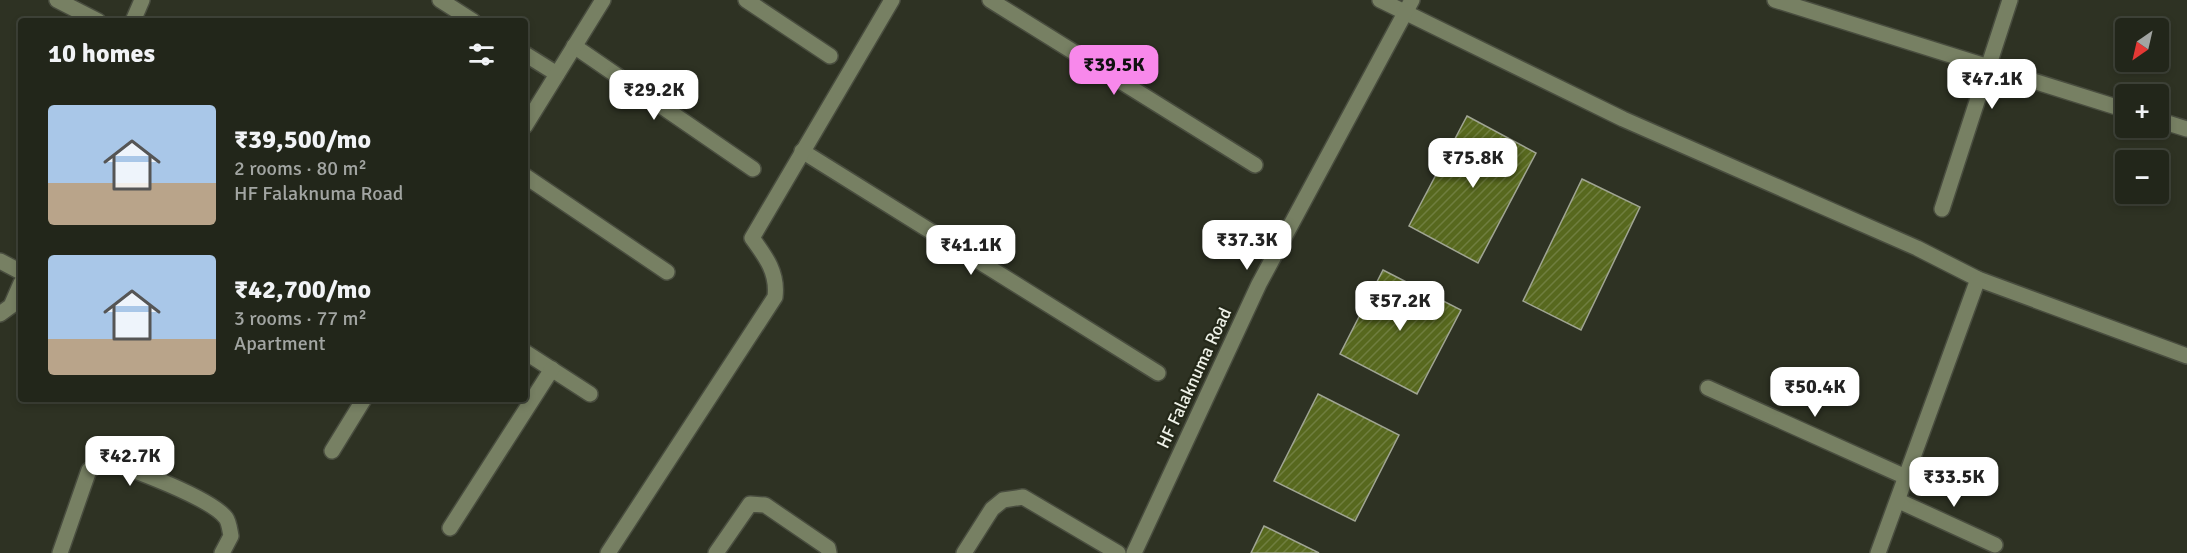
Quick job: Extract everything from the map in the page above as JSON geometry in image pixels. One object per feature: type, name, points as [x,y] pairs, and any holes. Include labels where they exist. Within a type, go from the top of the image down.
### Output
[{"type":"street","points":[[57,0],[92,18]]},
{"type":"street","points":[[134,18],[142,0]]},
{"type":"street","points":[[440,0],[468,18]]},
{"type":"street","points":[[528,121],[603,0]]},
{"type":"street","points":[[746,0],[830,56]]},
{"type":"street","points":[[608,553],[775,297],[777,283],[767,259],[752,238],[892,0]]},
{"type":"street","points":[[990,0],[1255,165]]},
{"type":"street","points":[[1380,0],[1409,6],[1623,118],[1917,248],[1978,279],[2187,356]]},
{"type":"street","points":[[1775,0],[2115,107]]},
{"type":"street","points":[[1941,209],[2010,0]]},
{"type":"street","name":"HF Falaknuma Road","points":[[1134,553],[1259,284],[1409,6]]},
{"type":"street","points":[[574,46],[753,169]]},
{"type":"street","points":[[528,56],[556,74]]},
{"type":"street","points":[[2169,123],[2187,129]]},
{"type":"street","points":[[802,151],[1158,373]]},
{"type":"street","points":[[528,178],[667,272]]},
{"type":"street","points":[[0,261],[18,270]]},
{"type":"street","points":[[1878,553],[1908,478],[1978,279]]},
{"type":"street","points":[[0,314],[11,306],[18,290]]},
{"type":"street","points":[[528,354],[590,394]]},
{"type":"street","points":[[450,528],[552,369]]},
{"type":"street","points":[[1708,388],[1908,478]]},
{"type":"street","points":[[332,451],[362,402]]},
{"type":"street","points":[[60,553],[88,470],[104,462],[120,465],[209,504],[227,519],[231,536],[222,553]]},
{"type":"street","points":[[964,553],[992,509],[1003,500],[1023,497],[1118,553]]},
{"type":"street","points":[[1899,501],[1995,545]]},
{"type":"street","points":[[716,553],[750,504],[765,504],[828,548],[829,553]]},
{"type":"building","points":[[1467,116],[1536,153],[1478,263],[1409,226]]},
{"type":"building","points":[[1582,179],[1640,207],[1581,330],[1523,301]]},
{"type":"building","points":[[1383,270],[1461,310],[1417,394],[1340,354]]},
{"type":"building","points":[[1318,394],[1399,435],[1355,521],[1274,481]]},
{"type":"building","points":[[1264,526],[1319,553],[1251,553]]}]
